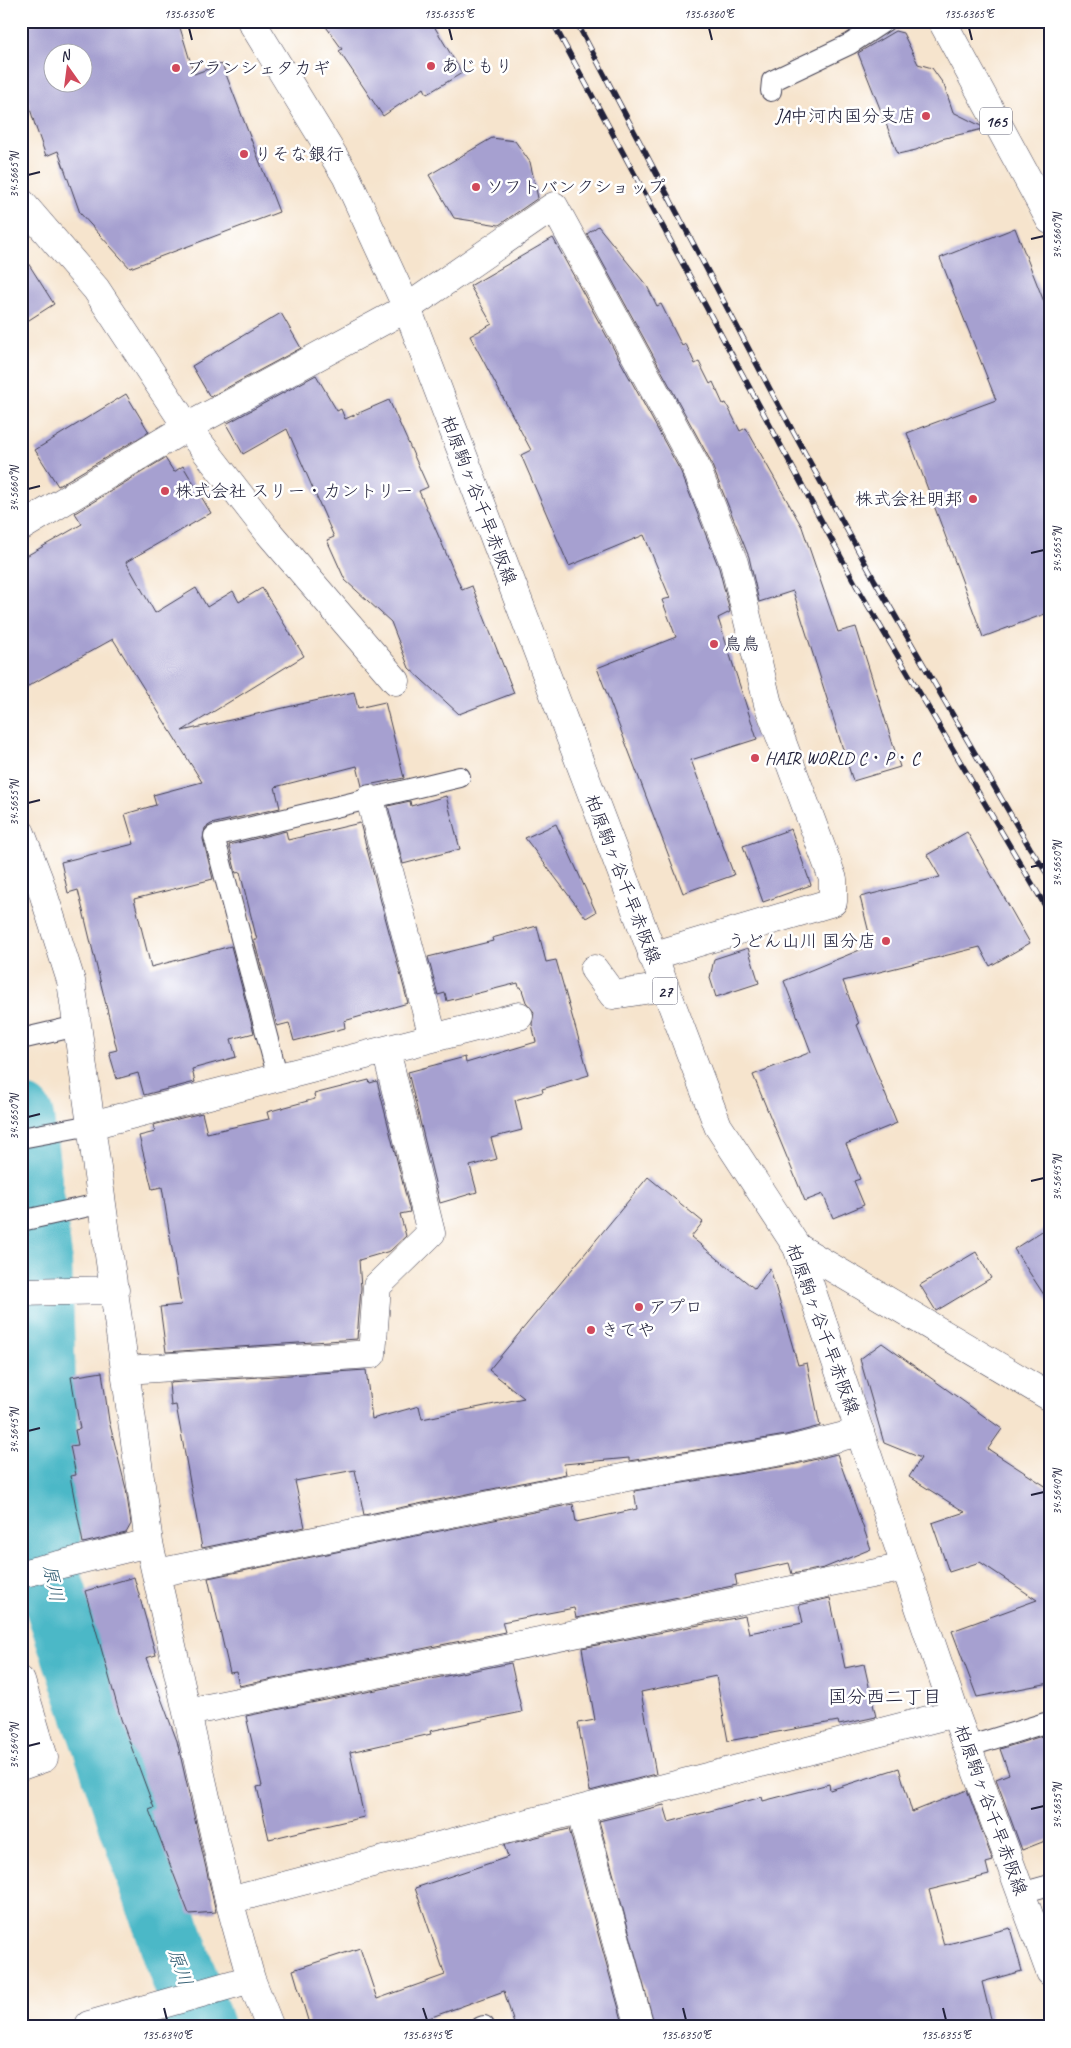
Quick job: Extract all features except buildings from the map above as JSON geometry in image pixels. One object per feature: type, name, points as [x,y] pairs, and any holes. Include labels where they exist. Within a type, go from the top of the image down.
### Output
[{"type":"main road","name":"柏原駒ヶ谷千早赤阪線","points":[[251,21],[346,176],[407,308],[718,1126],[796,1247],[955,1713],[1050,1972]]},
{"type":"main road","name":"165","points":[[942,21],[1050,220]]},
{"type":"main road","points":[[21,202],[96,289],[187,427],[269,533],[396,681]]},
{"type":"main road","points":[[21,527],[187,427],[407,308],[554,206],[696,464],[734,563],[768,704],[833,879],[833,902],[652,956]]},
{"type":"main road","points":[[370,799],[434,1038]]},
{"type":"main road","points":[[21,833],[30,883],[71,981],[77,1026],[83,1127],[94,1205],[115,1290],[150,1543],[228,1900],[251,1979],[270,2027]]},
{"type":"main road","points":[[594,969],[613,995],[664,987]]},
{"type":"main road","points":[[83,1127],[519,1016]]},
{"type":"main road","points":[[126,1370],[372,1354],[377,1286],[431,1233],[386,1050]]},
{"type":"main road","points":[[796,1247],[1050,1396]]},
{"type":"main road","points":[[21,1292],[115,1290]]},
{"type":"main road","points":[[157,1573],[632,1476],[789,1450],[860,1432]]},
{"type":"main road","points":[[21,1574],[150,1543]]},
{"type":"main road","points":[[188,1712],[906,1567]]},
{"type":"main road","points":[[21,1681],[44,1758],[21,1766]]},
{"type":"main road","points":[[228,1900],[955,1713]]},
{"type":"main road","points":[[580,1810],[640,2027]]},
{"type":"main road","points":[[84,2026],[251,1979]]},
{"type":"lane","points":[[771,91],[772,81],[850,44],[885,21]]},
{"type":"lane","points":[[278,1078],[214,836],[460,777]]},
{"type":"lane","points":[[21,1039],[77,1026]]},
{"type":"lane","points":[[21,1138],[83,1127]]},
{"type":"lane","points":[[21,1221],[94,1205]]},
{"type":"lane","points":[[967,1747],[1045,1723],[1050,1728]]},
{"type":"lane","points":[[1021,1893],[1050,1885]]},
{"type":"waterway","name":"原川","points":[[21,1118],[39,1257],[49,1579],[201,2027]]},
{"type":"railway","points":[[552,21],[856,585],[1050,914]]},
{"type":"railway","points":[[576,21],[772,393],[875,581],[1030,848],[1050,878]]},
{"type":"place","name":"あじもり","points":[[431,66]]},
{"type":"place","name":"ブランシェタカギ","points":[[176,68]]},
{"type":"place","name":"JA中河内国分支店","points":[[926,116]]},
{"type":"place","name":"りそな銀行","points":[[244,154]]},
{"type":"place","name":"ソフトバンクショップ","points":[[476,187]]},
{"type":"place","name":"株式会社 スリー・カントリー","points":[[165,491]]},
{"type":"place","name":"株式会社明邦","points":[[973,499]]},
{"type":"place","name":"鳥鳥","points":[[714,644]]},
{"type":"place","name":"HAIR WORLD C・P・C","points":[[755,758]]},
{"type":"place","name":"うどん山川 国分店","points":[[886,941]]},
{"type":"place","name":"アプロ","points":[[639,1307]]},
{"type":"place","name":"きてや","points":[[591,1330]]},
{"type":"district","name":"国分西二丁目","points":[[885,1696]]}]
